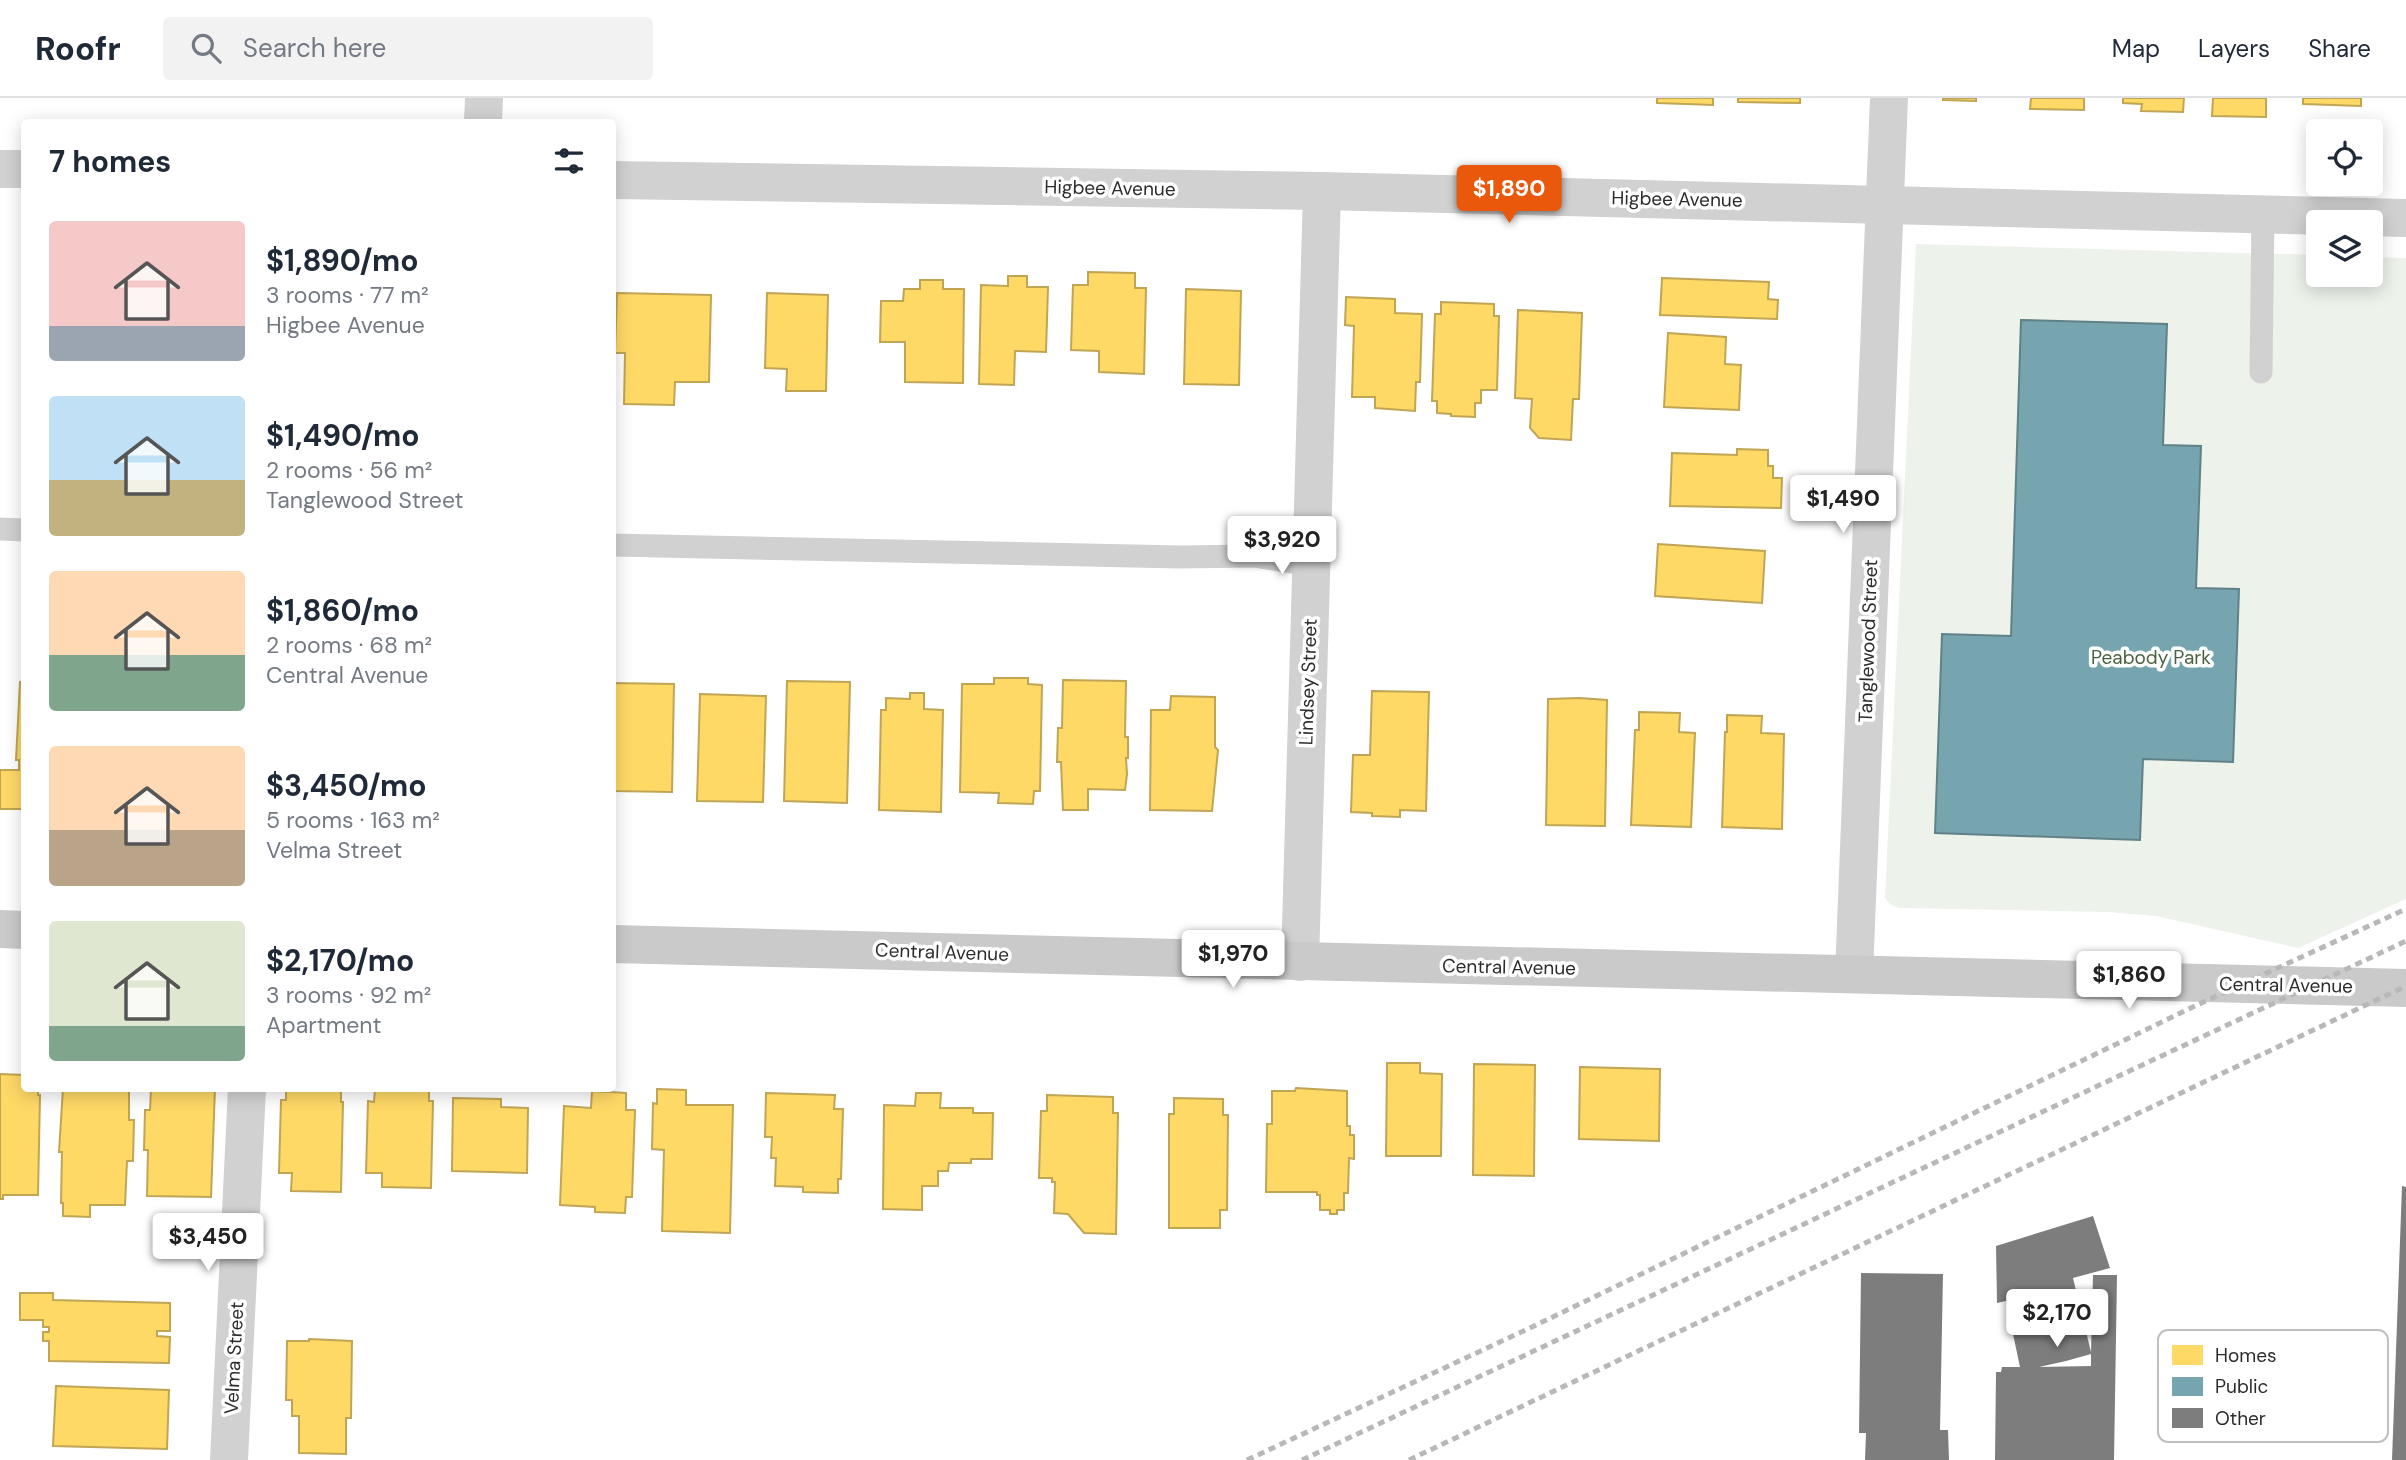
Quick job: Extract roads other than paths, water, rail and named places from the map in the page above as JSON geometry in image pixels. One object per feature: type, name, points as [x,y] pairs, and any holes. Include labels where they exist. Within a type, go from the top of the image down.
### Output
[{"type":"main road","points":[[0,929],[21,930]]},
{"type":"main road","name":"Central Avenue","points":[[616,944],[2406,988]]},
{"type":"street","points":[[483,119],[484,98]]},
{"type":"street","name":"Tanglewood Street","points":[[1854,974],[1887,204],[1889,98]]},
{"type":"street","points":[[0,169],[21,169]]},
{"type":"street","name":"Higbee Avenue","points":[[616,180],[1322,191],[2406,218]]},
{"type":"street","name":"Lindsey Street","points":[[1300,962],[1322,191]]},
{"type":"street","name":"Velma Street","points":[[229,1460],[247,1092]]},
{"type":"lane","points":[[2261,372],[2263,215]]},
{"type":"lane","points":[[0,529],[21,530]]},
{"type":"lane","points":[[616,545],[1166,557],[1253,556],[1312,565]]},
{"type":"railway","points":[[1247,1460],[1532,1327],[2197,1005],[2406,909]]},
{"type":"railway","points":[[1302,1460],[2406,941]]},
{"type":"railway","points":[[1409,1460],[2406,986]]},
{"type":"park label","name":"Peabody Park","points":[[2151,657]]}]
